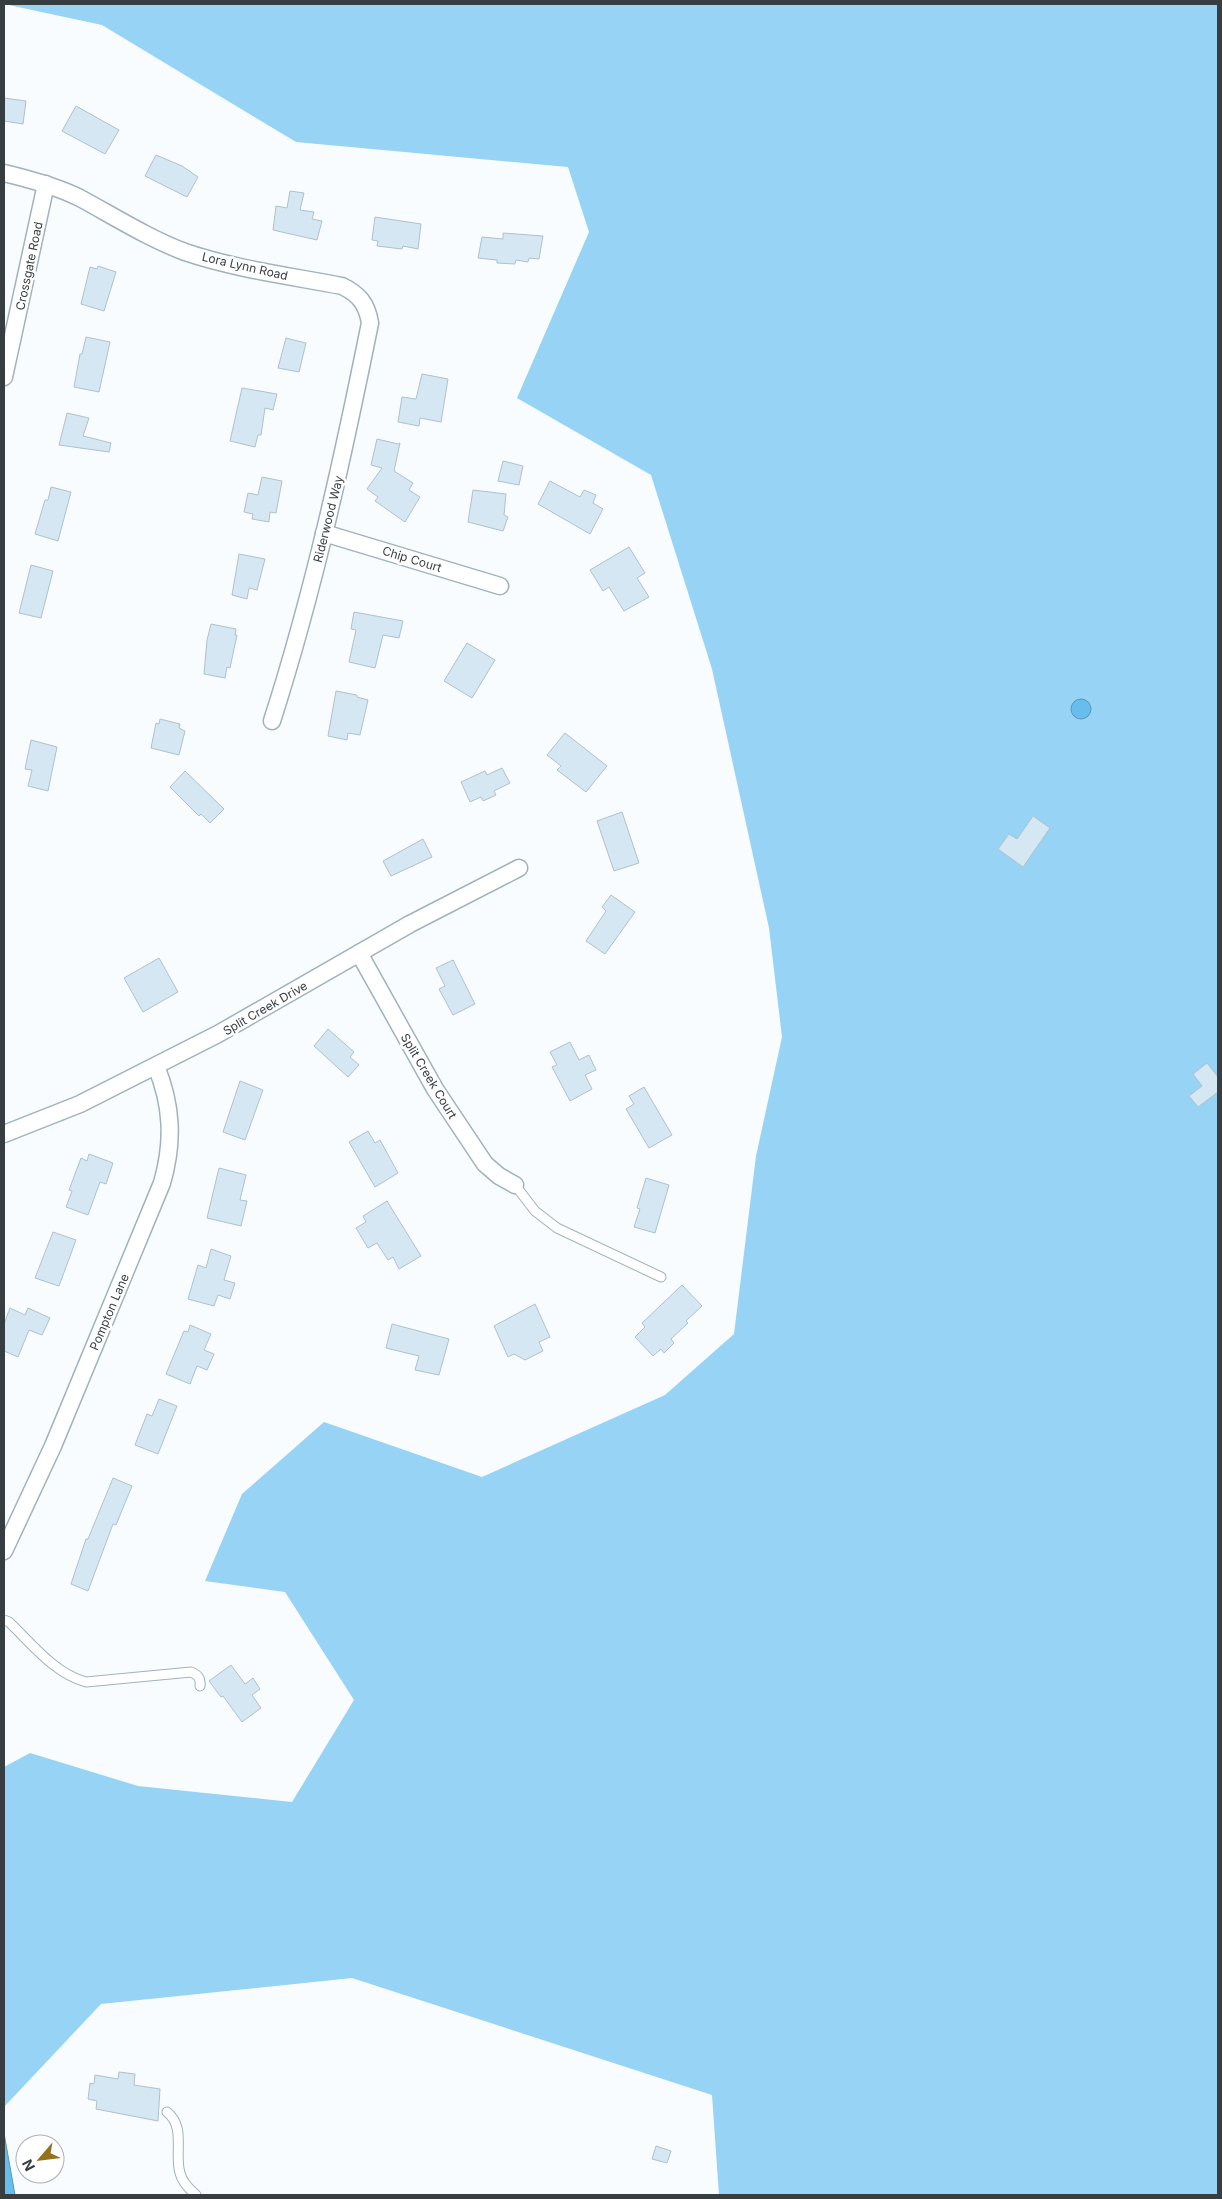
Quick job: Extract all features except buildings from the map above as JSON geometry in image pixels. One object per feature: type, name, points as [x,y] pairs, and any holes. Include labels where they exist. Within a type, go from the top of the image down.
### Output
[{"type":"street","name":"Lora Lynn Road","points":[[4,173],[46,184],[78,198],[147,236],[185,252],[224,263],[342,286],[353,291],[362,299],[368,314]]},
{"type":"street","name":"Crossgate Road","points":[[4,377],[46,184]]},
{"type":"street","name":"Riderwood Way","points":[[272,721],[299,637],[345,449],[370,323],[368,314]]},
{"type":"street","name":"Chip Court","points":[[324,533],[500,586]]},
{"type":"street","name":"Split Creek Drive","points":[[4,1134],[60,1113],[218,1034],[410,924],[519,868]]},
{"type":"street","name":"Split Creek Court","points":[[359,953],[435,1089],[485,1164],[499,1176],[515,1185]]},
{"type":"street","name":"Pompton Lane","points":[[4,1550],[53,1446],[162,1182],[169,1158],[171,1134],[170,1109],[164,1084],[156,1066]]},
{"type":"lane","points":[[515,1185],[542,1218],[557,1228],[661,1277]]},
{"type":"lane","points":[[4,1620],[9,1622],[60,1670],[73,1679],[86,1682],[191,1672],[197,1675],[200,1680],[200,1686]]},
{"type":"lane","points":[[167,2112],[178,2124],[180,2174],[186,2186],[196,2195]]},
{"type":"shaded area","points":[[4,4],[1218,4],[1218,2195],[719,2195],[712,2095],[352,1978],[101,2004],[4,2107],[4,1767],[30,1753],[138,1786],[292,1802],[354,1700],[285,1592],[205,1581],[242,1494],[324,1422],[482,1477],[665,1395],[734,1334],[756,1156],[782,1037],[769,928],[712,669],[651,475],[517,398],[589,232],[568,167],[296,142],[102,25]]},
{"type":"shaded area","points":[[1081,699],[1088,702],[1091,709],[1088,716],[1081,719],[1074,716],[1071,709],[1074,702]]},
{"type":"shaded area","points":[[4,2133],[15,2195],[4,2195]]}]
